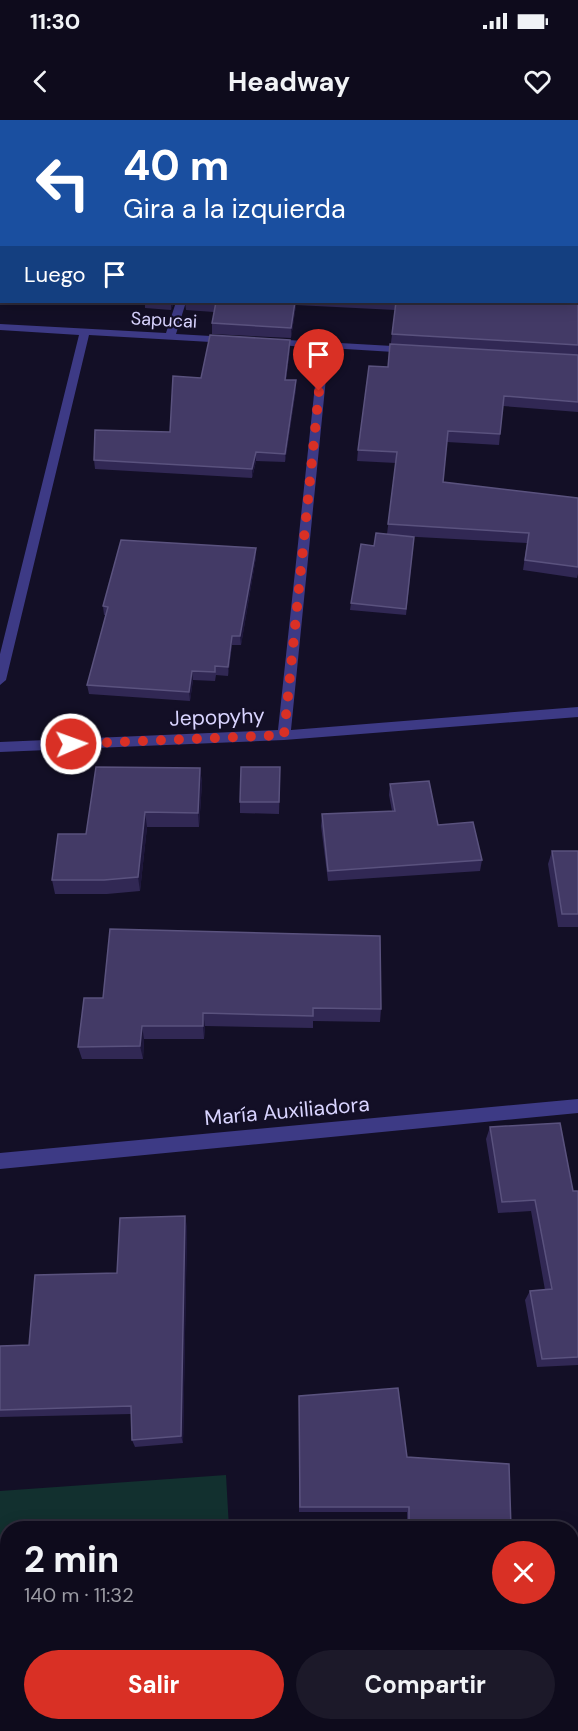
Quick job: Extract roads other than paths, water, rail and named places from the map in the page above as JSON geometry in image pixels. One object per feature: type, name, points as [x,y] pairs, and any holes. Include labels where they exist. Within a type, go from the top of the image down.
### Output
[{"type":"street","points":[[170,337],[181,303]]},
{"type":"street","name":"Sapucai","points":[[0,327],[241,341]]},
{"type":"street","points":[[0,680],[85,332]]},
{"type":"street","points":[[253,341],[416,351]]},
{"type":"street","points":[[284,735],[324,345]]},
{"type":"street","name":"Jepopyhy","points":[[0,747],[284,735],[578,712]]},
{"type":"street","name":"María Auxiliadora","points":[[0,1161],[578,1106]]}]
